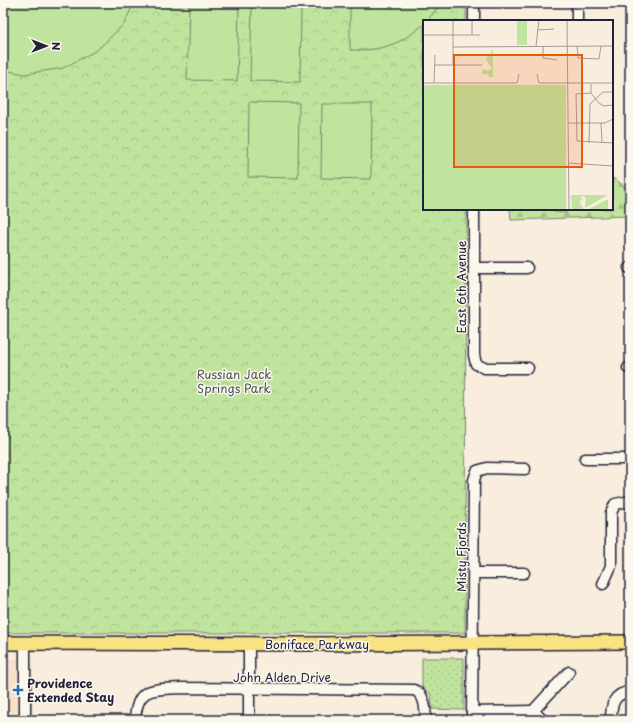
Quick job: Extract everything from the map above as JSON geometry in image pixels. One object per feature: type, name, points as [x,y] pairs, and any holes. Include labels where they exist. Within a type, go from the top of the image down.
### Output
[{"type":"main road","name":"Boniface Parkway","points":[[3,643],[472,644],[630,642]]},
{"type":"street","points":[[474,3],[474,20]]},
{"type":"street","points":[[577,3],[577,20]]},
{"type":"street","name":"East 6th Avenue","points":[[474,210],[474,355],[476,364],[484,368],[528,368]]},
{"type":"street","points":[[474,268],[527,268]]},
{"type":"street","points":[[585,459],[630,459]]},
{"type":"street","name":"Misty Fjords","points":[[472,644],[474,480],[477,471],[487,468],[524,469]]},
{"type":"street","points":[[603,584],[611,566],[611,513],[615,504],[630,501]]},
{"type":"street","points":[[474,573],[524,573]]},
{"type":"street","points":[[25,643],[25,720]]},
{"type":"street","points":[[249,644],[249,720]]},
{"type":"street","points":[[472,644],[472,716],[533,711],[569,672]]},
{"type":"street","name":"John Alden Drive","points":[[136,720],[136,706],[139,698],[145,693],[182,688],[249,690],[414,690],[419,692],[425,702],[426,720]]},
{"type":"street","points":[[611,720],[611,707],[615,698],[621,693],[630,692]]},
{"type":"street","points":[[533,711],[543,720]]},
{"type":"shaded area","name":"Providence Extended Stay","points":[[3,659],[33,659],[33,720],[3,720]]},
{"type":"green space","name":"Russian Jack Springs Park","points":[[3,3],[466,3],[466,20],[423,20],[423,210],[466,210],[465,633],[3,633]]},
{"type":"green space","points":[[3,3],[134,3],[124,24],[97,50],[63,68],[25,74],[3,70]]},
{"type":"green space","points":[[350,3],[441,3],[428,20],[423,20],[423,25],[398,42],[381,48],[350,50]]},
{"type":"green space","points":[[189,5],[239,6],[237,81],[187,80]]},
{"type":"green space","points":[[252,6],[301,7],[300,82],[250,81]]},
{"type":"green space","points":[[249,102],[299,103],[298,178],[248,177]]},
{"type":"green space","points":[[322,104],[372,104],[371,179],[321,178]]},
{"type":"green space","points":[[613,178],[627,188],[630,216],[511,220],[510,210],[552,210],[553,212],[566,213],[568,210],[613,210]]},
{"type":"green space","points":[[422,658],[464,658],[464,710],[432,709],[431,694],[422,689]]},
{"type":"place","name":"Providence Extended Stay","points":[[18,690]]}]
